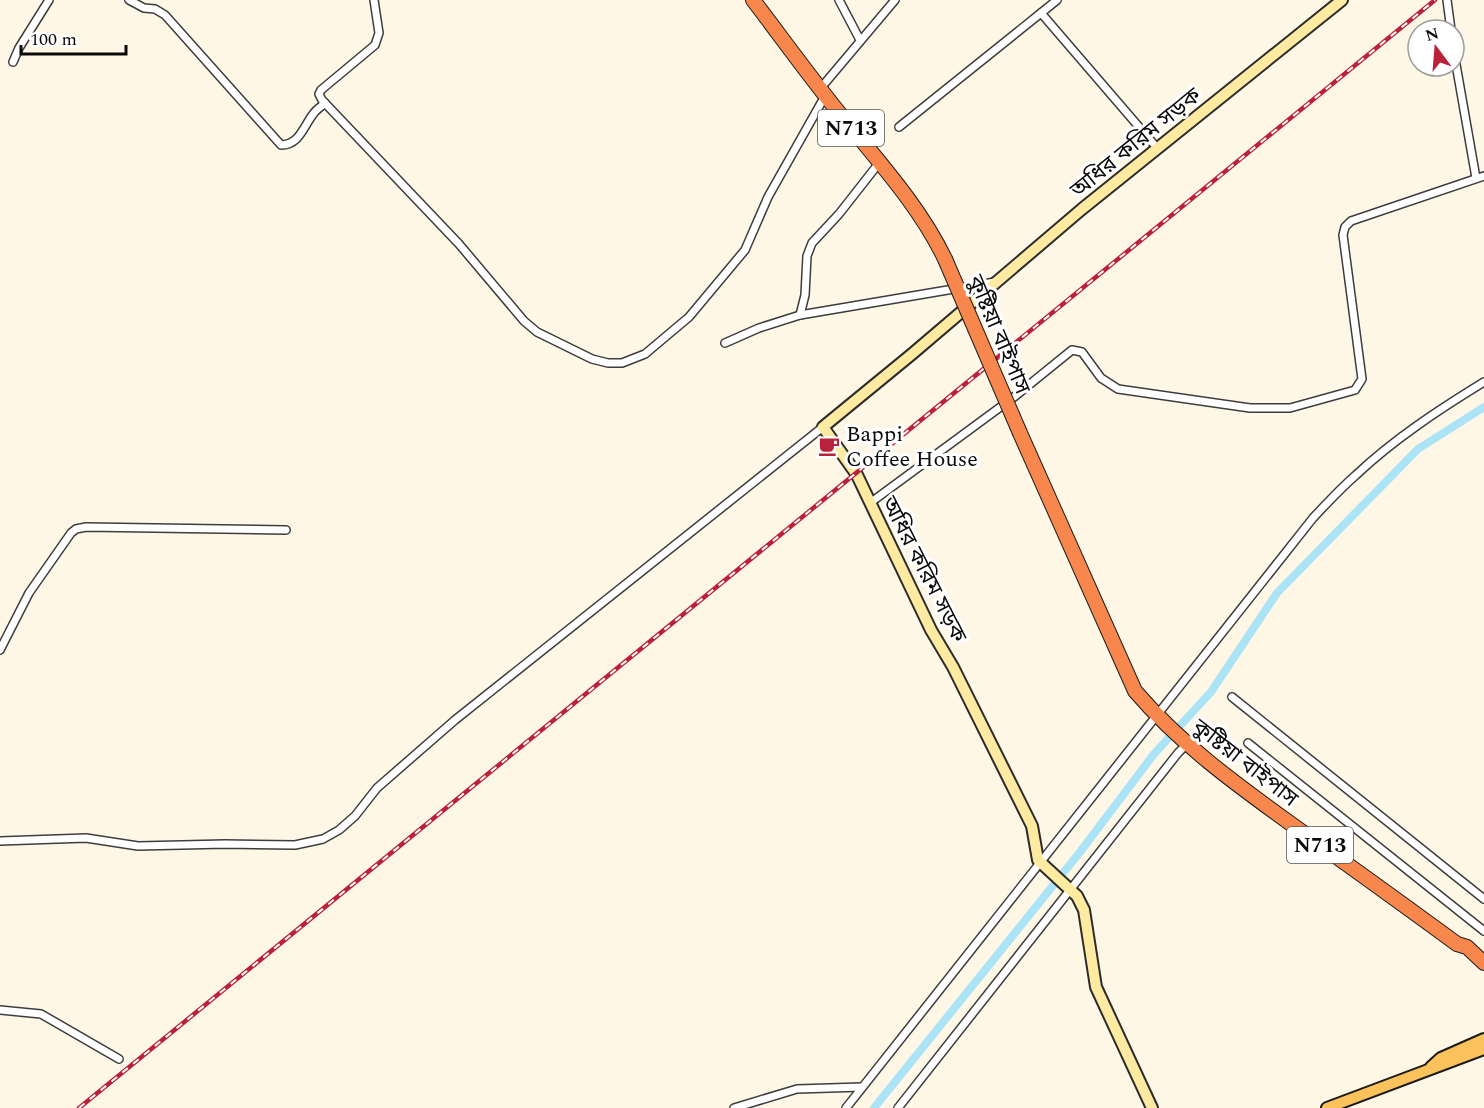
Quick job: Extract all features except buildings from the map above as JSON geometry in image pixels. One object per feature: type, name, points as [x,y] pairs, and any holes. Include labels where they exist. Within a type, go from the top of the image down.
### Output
[{"type":"highway","name":"কুষ্টিয়া বাইপাস","points":[[753,0],[933,234],[1135,690],[1156,716],[1235,783],[1457,944],[1467,947],[1483,969]]},
{"type":"main road","name":"অধির করিম সড়ক","points":[[1042,865],[1037,855],[1032,826],[953,667],[931,630],[856,473],[824,427],[1082,209],[1342,0]]},
{"type":"main road","points":[[1042,865],[1077,896],[1084,910],[1096,987],[1152,1108]]},
{"type":"main road","points":[[1431,1067],[1441,1058],[1484,1039]]},
{"type":"main road","points":[[1327,1108],[1484,1049]]},
{"type":"street","points":[[13,63],[19,48],[49,0]]},
{"type":"street","points":[[129,0],[144,9],[155,9],[165,15],[281,145],[290,144],[325,103]]},
{"type":"street","points":[[374,0],[379,33],[375,45],[321,90],[320,97],[459,244],[524,321],[537,332],[592,359],[608,363],[622,363],[645,354],[688,317],[732,267],[745,250],[768,197],[823,93],[860,40],[895,0]]},
{"type":"street","points":[[839,0],[860,40]]},
{"type":"street","points":[[899,128],[1057,0]]},
{"type":"street","points":[[1447,0],[1449,18]]},
{"type":"street","points":[[1041,13],[1158,149]]},
{"type":"street","points":[[870,503],[1014,397],[1072,350],[1082,352],[1101,378],[1118,389],[1239,406],[1290,408],[1356,390],[1362,379],[1343,235],[1345,227],[1352,221],[1480,177],[1459,78]]},
{"type":"street","points":[[800,315],[805,296],[807,256],[812,243],[840,214],[879,163]]},
{"type":"street","points":[[725,344],[759,328],[800,315],[997,282]]},
{"type":"street","points":[[846,1108],[987,927],[1042,865],[1156,716],[1320,510],[1381,454],[1436,412],[1484,381]]},
{"type":"street","points":[[0,841],[86,838],[138,846],[295,845],[323,839],[339,831],[356,816],[377,788],[454,720],[824,427]]},
{"type":"street","points":[[0,650],[30,593],[76,529],[86,527],[286,530]]},
{"type":"street","points":[[1232,698],[1484,899]]},
{"type":"street","points":[[898,1108],[1186,743]]},
{"type":"street","points":[[1248,743],[1484,931]]},
{"type":"street","points":[[0,1010],[41,1014],[119,1059]]},
{"type":"street","points":[[734,1108],[797,1089],[862,1087]]},
{"type":"waterway","points":[[874,1108],[1080,852],[1154,754],[1211,692],[1277,593],[1418,449],[1484,407]]},
{"type":"railway","points":[[79,1108],[1435,0]]},
{"type":"place","name":"Bappi Coffee House","points":[[829,446]]}]
